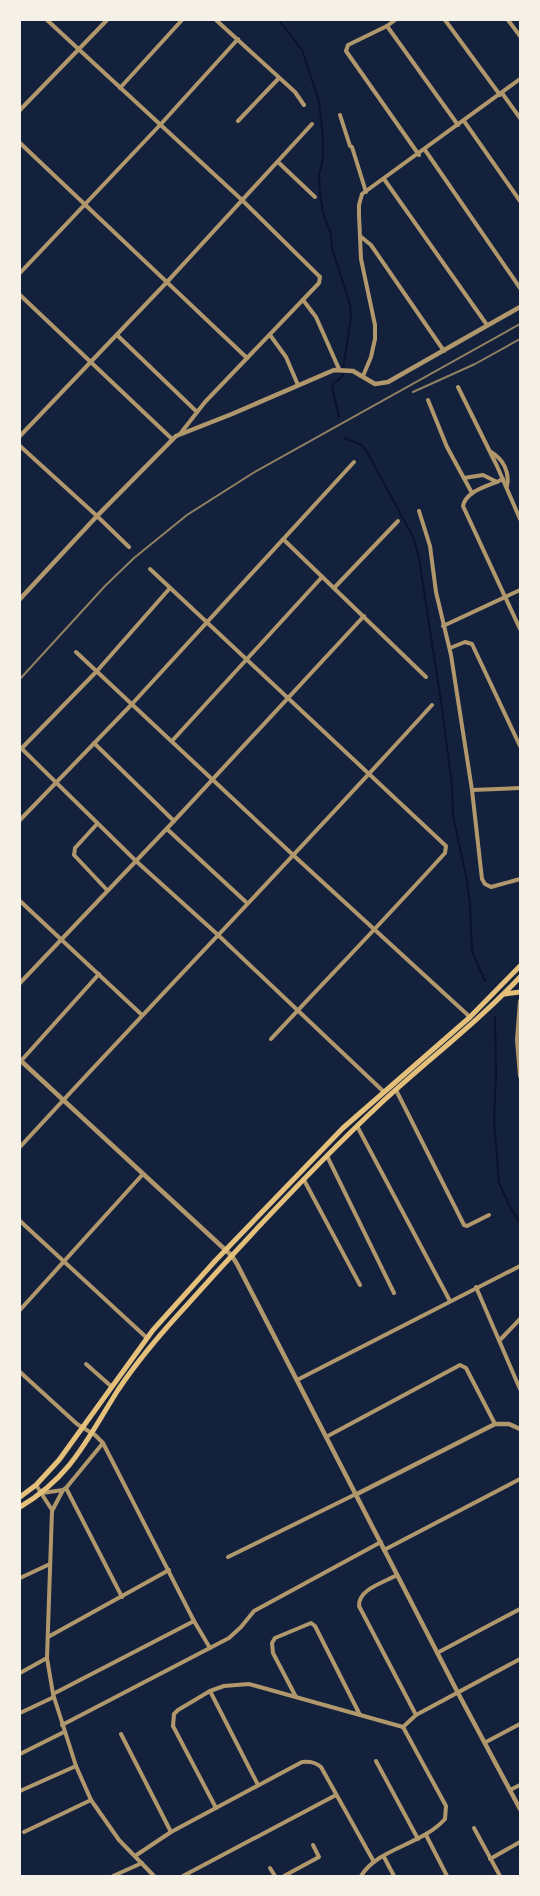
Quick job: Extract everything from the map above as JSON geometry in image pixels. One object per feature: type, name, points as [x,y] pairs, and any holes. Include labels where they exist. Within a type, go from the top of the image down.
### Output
[{"type":"main road","points":[[20,1497],[36,1485],[59,1460],[147,1338],[225,1251],[343,1128],[470,1017],[520,966]]},
{"type":"main road","points":[[20,1507],[42,1493],[69,1466],[119,1390],[154,1343],[232,1256],[357,1126],[505,994],[520,977]]},
{"type":"main road","points":[[505,994],[520,992]]},
{"type":"street","points":[[47,20],[242,200],[318,274],[321,280],[197,412],[179,435]]},
{"type":"street","points":[[20,110],[107,20]]},
{"type":"street","points":[[120,88],[182,20]]},
{"type":"street","points":[[216,20],[296,94],[304,105]]},
{"type":"street","points":[[394,20],[345,49],[419,154]]},
{"type":"street","points":[[445,20],[520,118]]},
{"type":"street","points":[[508,20],[520,36]]},
{"type":"street","points":[[387,26],[458,125]]},
{"type":"street","points":[[20,273],[238,39]]},
{"type":"street","points":[[238,121],[279,78]]},
{"type":"street","points":[[363,376],[371,357],[375,325],[363,274],[359,205],[362,194],[520,79]]},
{"type":"street","points":[[340,115],[366,192]]},
{"type":"street","points":[[464,121],[520,201]]},
{"type":"street","points":[[20,436],[167,282],[312,124]]},
{"type":"street","points":[[20,143],[247,358]]},
{"type":"street","points":[[425,150],[520,288]]},
{"type":"street","points":[[278,162],[315,197]]},
{"type":"street","points":[[384,179],[488,325]]},
{"type":"street","points":[[360,236],[371,245],[444,351]]},
{"type":"street","points":[[20,295],[172,439]]},
{"type":"street","points":[[303,300],[316,317],[340,369]]},
{"type":"street","points":[[20,598],[172,439],[328,372],[340,369],[353,371],[375,384],[388,382],[520,307]]},
{"type":"street","points":[[117,335],[197,412]]},
{"type":"street","points":[[270,335],[286,357],[298,386]]},
{"type":"street","points":[[458,387],[520,519]]},
{"type":"street","points":[[428,400],[447,447],[472,493]]},
{"type":"street","points":[[20,446],[129,547]]},
{"type":"street","points":[[490,452],[500,458],[507,473],[506,487]]},
{"type":"street","points":[[20,820],[132,704],[354,462]]},
{"type":"street","points":[[464,477],[483,475],[497,482]]},
{"type":"street","points":[[503,479],[472,493],[464,500],[464,510],[520,629]]},
{"type":"street","points":[[419,511],[430,546],[432,570],[450,648],[485,884],[491,887],[520,879]]},
{"type":"street","points":[[334,588],[398,521]]},
{"type":"street","points":[[283,539],[426,677]]},
{"type":"street","points":[[150,569],[446,846],[445,853],[272,1039]]},
{"type":"street","points":[[171,741],[322,577]]},
{"type":"street","points":[[170,588],[97,671],[20,748],[136,861],[383,1091]]},
{"type":"street","points":[[444,626],[520,590]]},
{"type":"street","points":[[20,983],[364,616]]},
{"type":"street","points":[[450,648],[465,642],[472,644],[520,746]]},
{"type":"street","points":[[76,652],[470,1017]]},
{"type":"street","points":[[20,1147],[432,705]]},
{"type":"street","points":[[94,743],[174,821]]},
{"type":"street","points":[[472,790],[520,788]]},
{"type":"street","points":[[97,824],[75,848],[74,855],[107,890]]},
{"type":"street","points":[[167,828],[247,903]]},
{"type":"street","points":[[20,901],[142,1015]]},
{"type":"street","points":[[99,974],[20,1061],[232,1256],[520,1809]]},
{"type":"street","points":[[520,1001],[518,1030],[520,1076]]},
{"type":"street","points":[[396,1090],[464,1225],[467,1226],[489,1215]]},
{"type":"street","points":[[357,1126],[450,1301]]},
{"type":"street","points":[[327,1156],[394,1293]]},
{"type":"street","points":[[20,1310],[144,1173]]},
{"type":"street","points":[[304,1180],[360,1285]]},
{"type":"street","points":[[20,1221],[147,1338]]},
{"type":"street","points":[[296,1381],[520,1266]]},
{"type":"street","points":[[476,1287],[520,1389]]},
{"type":"street","points":[[500,1340],[520,1319]]},
{"type":"street","points":[[86,1364],[113,1388]]},
{"type":"street","points":[[326,1437],[462,1366],[466,1368],[495,1424]]},
{"type":"street","points":[[20,1372],[103,1443],[210,1648]]},
{"type":"street","points":[[228,1557],[495,1424],[509,1424],[520,1429]]},
{"type":"street","points":[[103,1443],[65,1489],[52,1511],[47,1658],[53,1695],[64,1732],[91,1800],[115,1834],[154,1876]]},
{"type":"street","points":[[384,1550],[520,1479]]},
{"type":"street","points":[[36,1485],[52,1511]]},
{"type":"street","points":[[42,1493],[65,1489]]},
{"type":"street","points":[[65,1489],[122,1597]]},
{"type":"street","points":[[62,1725],[210,1648],[236,1632],[254,1611],[381,1542]]},
{"type":"street","points":[[20,1578],[50,1564]]},
{"type":"street","points":[[48,1637],[169,1570]]},
{"type":"street","points":[[397,1575],[362,1594],[358,1601],[416,1715]]},
{"type":"street","points":[[437,1653],[520,1609]]},
{"type":"street","points":[[20,1713],[194,1621]]},
{"type":"street","points":[[296,1697],[273,1653],[272,1643],[275,1638],[311,1623],[315,1626],[361,1716]]},
{"type":"street","points":[[20,1673],[47,1658]]},
{"type":"street","points":[[403,1727],[416,1715],[520,1659]]},
{"type":"street","points":[[216,1808],[173,1726],[172,1719],[178,1710],[210,1691],[224,1686],[249,1684],[403,1727],[446,1806],[445,1819],[426,1835],[374,1862],[365,1869],[361,1876]]},
{"type":"street","points":[[210,1691],[258,1785]]},
{"type":"street","points":[[486,1742],[520,1724]]},
{"type":"street","points":[[20,1754],[64,1732]]},
{"type":"street","points":[[121,1734],[171,1832]]},
{"type":"street","points":[[135,1856],[171,1832],[302,1762],[308,1761],[317,1763],[321,1767],[374,1862]]},
{"type":"street","points":[[376,1761],[418,1839]]},
{"type":"street","points":[[20,1791],[76,1766]]},
{"type":"street","points":[[510,1790],[520,1785]]},
{"type":"street","points":[[183,1876],[336,1795]]},
{"type":"street","points":[[24,1832],[91,1800]]},
{"type":"street","points":[[474,1828],[500,1876]]},
{"type":"street","points":[[426,1835],[447,1876]]},
{"type":"street","points":[[490,1859],[520,1842]]},
{"type":"street","points":[[287,1876],[319,1857],[313,1845]]},
{"type":"street","points":[[384,1857],[394,1876]]},
{"type":"street","points":[[113,1876],[142,1863]]},
{"type":"street","points":[[270,1868],[275,1876]]},
{"type":"waterway","points":[[279,20],[302,50],[319,102],[323,138],[323,159],[319,175],[323,213],[350,305],[351,318],[342,376],[334,382],[332,387],[339,417]]},
{"type":"waterway","points":[[344,438],[360,444],[366,450],[414,539],[442,708],[452,786],[453,816],[470,904],[472,951],[485,981]]},
{"type":"waterway","points":[[495,1017],[494,1121],[499,1183],[520,1223]]},
{"type":"railway","points":[[20,679],[105,586],[134,558],[187,515],[253,473],[520,324]]},
{"type":"railway","points":[[413,392],[475,364],[520,339]]}]
